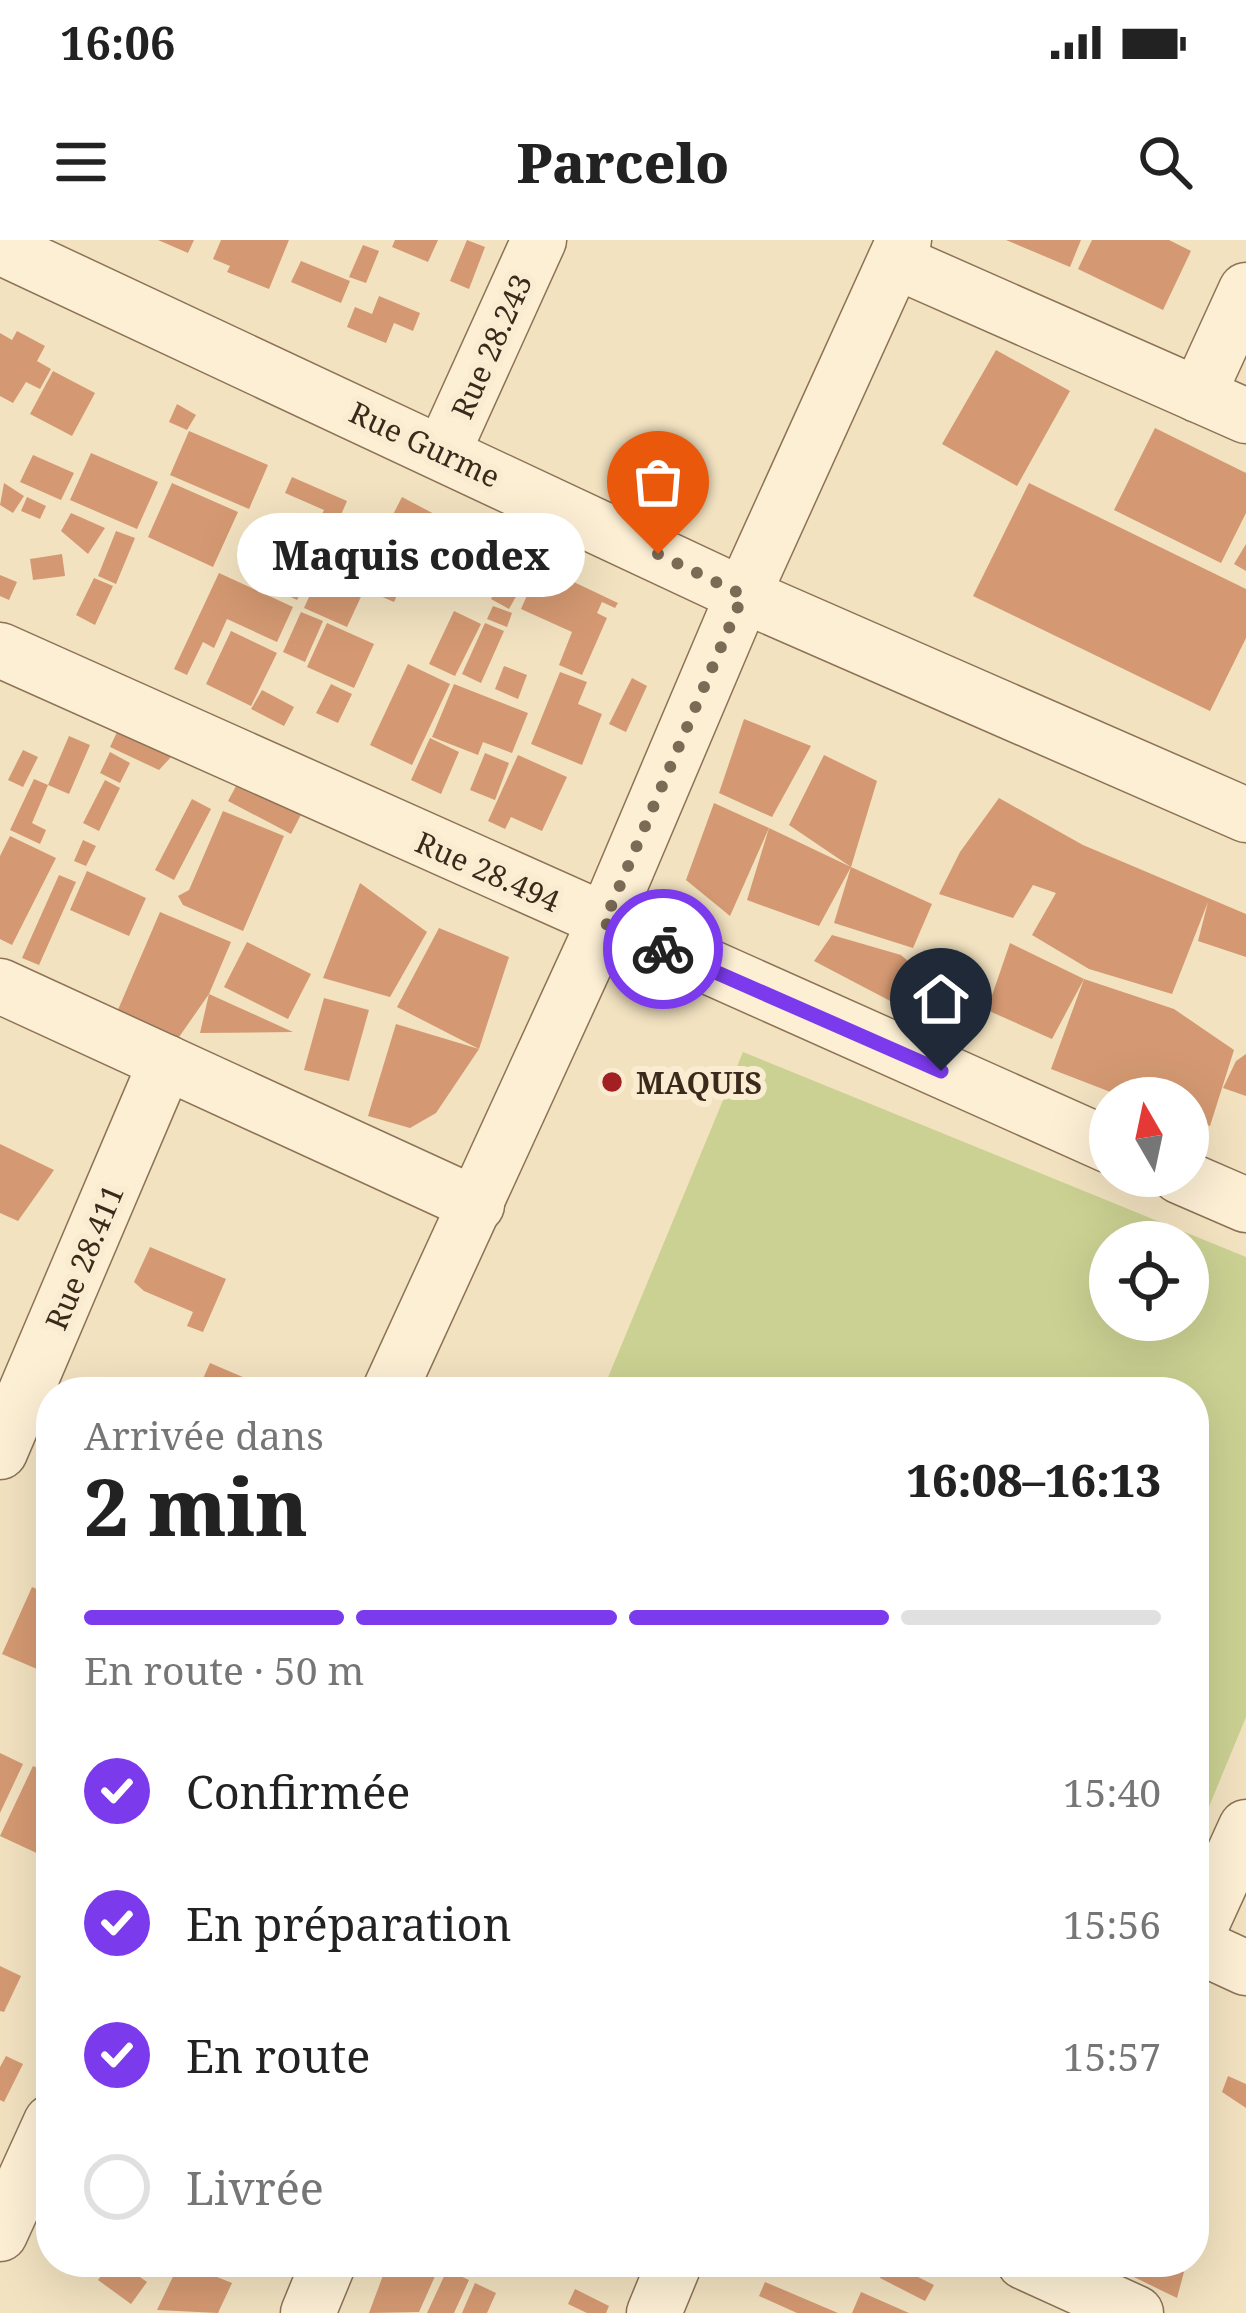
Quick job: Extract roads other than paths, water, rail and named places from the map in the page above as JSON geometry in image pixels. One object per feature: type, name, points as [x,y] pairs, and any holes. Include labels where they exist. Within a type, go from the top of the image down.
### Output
[{"type":"street","name":"Rue 28.243","points":[[443,452],[539,240]]},
{"type":"street","name":"Rue Gurme","points":[[0,247],[743,595],[1246,815]]},
{"type":"street","points":[[396,1377],[604,923],[743,595],[900,250],[1222,405],[1246,290]]},
{"type":"street","name":"Rue 28.494","points":[[0,650],[1089,1136]]},
{"type":"street","points":[[0,986],[477,1205]]},
{"type":"street","name":"Rue 28.411","points":[[7,1417],[166,1062]]},
{"type":"street","points":[[1209,1189],[1246,1205]]},
{"type":"street","points":[[1209,1910],[1246,1827]]},
{"type":"street","points":[[1209,1950],[1246,1968]]},
{"type":"street","points":[[0,2234],[11,2179],[36,2143]]},
{"type":"street","points":[[308,2313],[323,2277]]},
{"type":"street","points":[[654,2313],[669,2277]]},
{"type":"street","points":[[1035,2277],[1136,2313]]},
{"type":"place","name":"Maquis codex","points":[[658,554]]},
{"type":"place","name":"MAQUIS","points":[[612,1082]]}]
